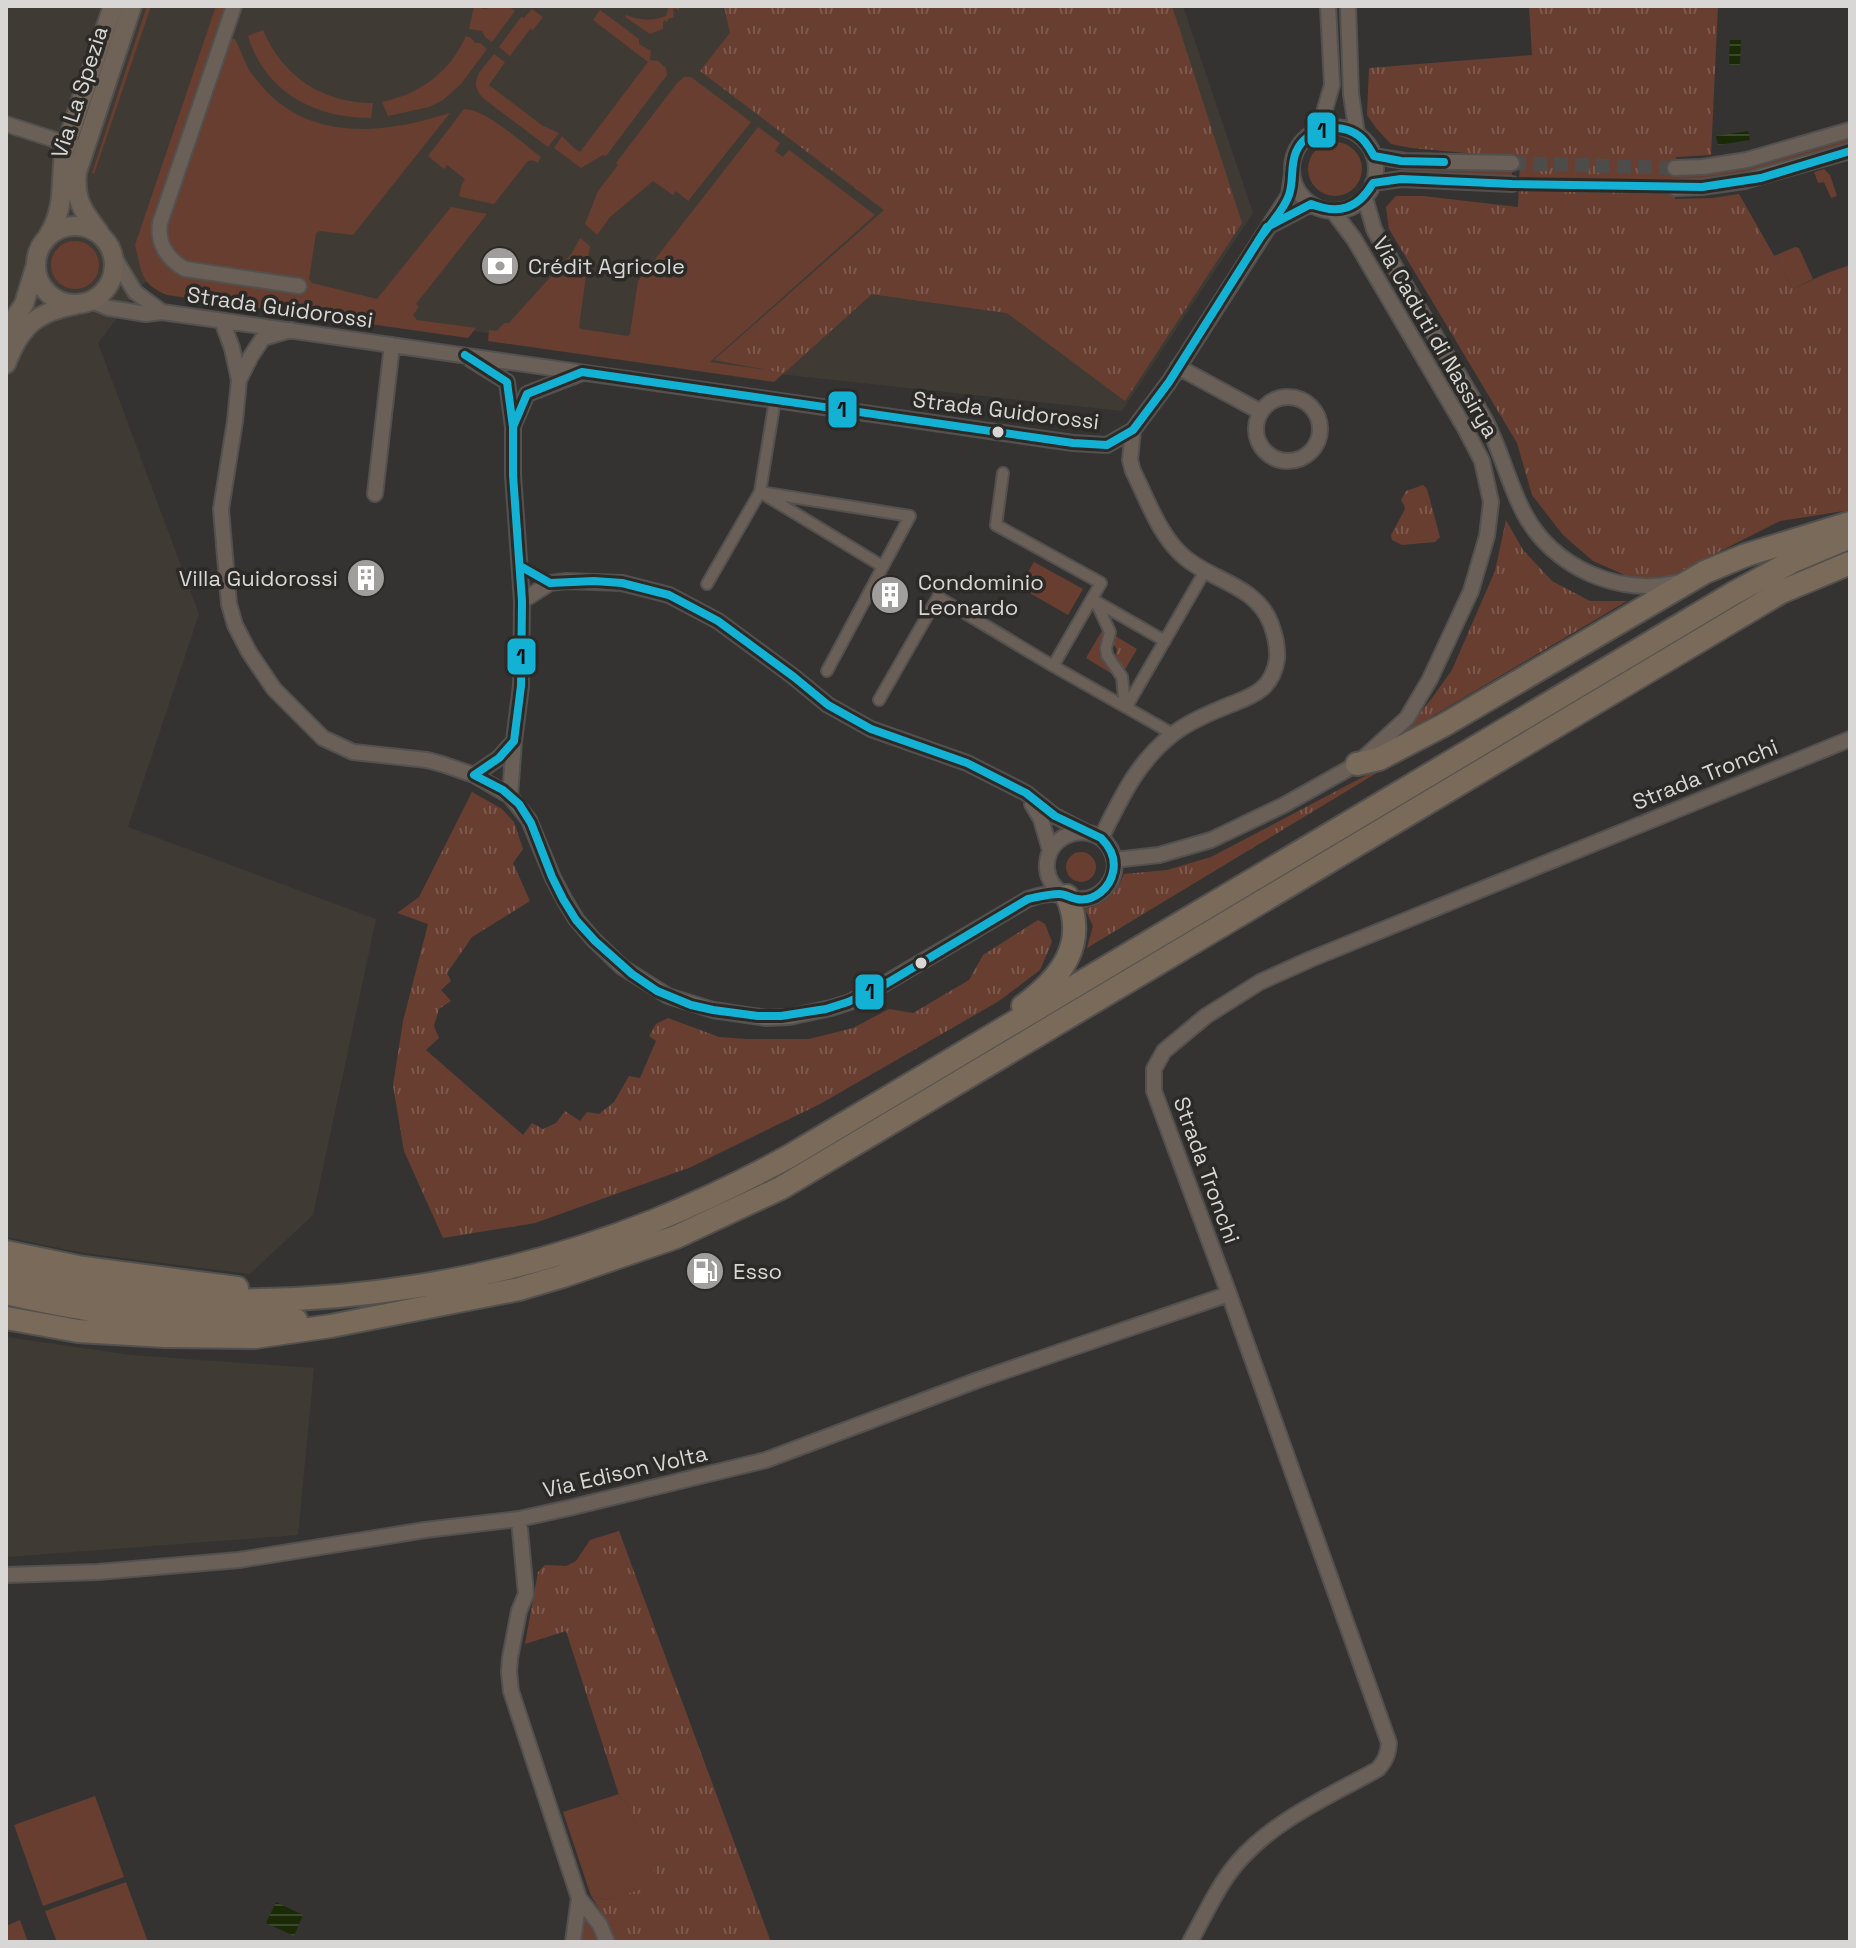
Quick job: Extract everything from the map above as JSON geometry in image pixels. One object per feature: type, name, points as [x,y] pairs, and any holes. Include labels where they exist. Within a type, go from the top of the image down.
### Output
[{"type":"highway","points":[[1357,764],[1379,759],[1444,725],[1695,577],[1746,555],[1850,523]]},
{"type":"highway","points":[[6,1273],[156,1297],[241,1301],[309,1298],[392,1289],[516,1265],[605,1238],[684,1208],[746,1180],[878,1105],[1734,593],[1793,561],[1850,537]]},
{"type":"highway","points":[[6,1293],[115,1313],[166,1318],[315,1320],[377,1315],[519,1289],[676,1237],[781,1188],[1781,592],[1850,563]]},
{"type":"highway","points":[[878,1105],[1027,1003],[1052,980],[1065,964],[1075,937],[1076,923],[1065,895]]},
{"type":"highway","points":[[6,1252],[83,1268],[235,1288],[283,1290],[309,1298]]},
{"type":"highway","points":[[6,1318],[78,1331],[255,1337],[331,1326],[377,1315]]},
{"type":"main road","name":"Via La Spezia","points":[[113,6],[75,147],[77,197],[114,257]]},
{"type":"main road","name":"Via La Spezia","points":[[6,331],[24,304],[41,245],[53,227],[62,202],[63,166],[75,147],[132,6]]},
{"type":"main road","points":[[46,238],[69,226],[86,227],[101,235]]},
{"type":"main road","points":[[6,364],[17,339],[32,321],[101,295],[114,273],[114,257]]},
{"type":"main road","points":[[36,261],[37,278],[47,293],[61,302],[82,304]]},
{"type":"street","points":[[234,6],[160,223],[160,240],[171,260],[185,269],[299,286]]},
{"type":"street","points":[[1319,130],[1332,85],[1328,6]]},
{"type":"street","points":[[1348,6],[1351,98],[1357,134]]},
{"type":"street","points":[[6,124],[75,147]]},
{"type":"street","points":[[1101,838],[1123,792],[1142,764],[1173,734],[1191,723],[1251,698],[1270,681],[1277,660],[1276,638],[1267,613],[1252,596],[1205,571],[1181,554],[1166,537],[1130,460],[1133,430],[1178,367],[1289,195],[1293,160],[1298,147],[1319,130],[1332,127],[1345,129],[1367,143],[1376,169],[1365,198],[1345,210],[1333,211],[1311,204],[1302,196],[1292,174]]},
{"type":"street","points":[[1675,168],[1747,160],[1850,130]]},
{"type":"street","points":[[1675,188],[1744,181],[1850,151]]},
{"type":"street","points":[[1374,156],[1405,161],[1512,163]]},
{"type":"street","points":[[1373,183],[1401,179],[1512,184]]},
{"type":"street","points":[[1365,198],[1374,229],[1489,427],[1520,504],[1542,539],[1579,569],[1616,583],[1659,585],[1695,577]]},
{"type":"street","points":[[1267,227],[1311,204]]},
{"type":"street","name":"Via Caduti di Nassirya","points":[[1114,860],[1159,855],[1211,840],[1284,805],[1357,764],[1407,718],[1430,679],[1478,571],[1491,502],[1482,461],[1354,239],[1333,211]]},
{"type":"street","name":"Strada Guidorossi","points":[[114,257],[135,292],[162,312]]},
{"type":"street","name":"Strada Guidorossi","points":[[82,304],[96,303],[146,314],[162,312],[291,330],[1084,445],[1107,445],[1133,430]]},
{"type":"street","points":[[222,321],[239,380],[221,509],[229,604],[245,644],[274,689],[323,738],[353,752],[427,760],[474,775],[510,796],[529,820],[553,878],[576,919],[622,967],[668,996],[713,1010],[766,1018],[789,1017],[831,1008],[884,984],[1028,899],[1048,871]]},
{"type":"street","points":[[239,380],[263,338],[291,330]]},
{"type":"street","name":"Strada Guidorossi","points":[[375,494],[392,345]]},
{"type":"street","points":[[465,355],[507,382],[513,427],[513,475],[522,601],[521,686],[510,796]]},
{"type":"street","points":[[1178,367],[1261,412]]},
{"type":"street","points":[[513,427],[527,394],[582,372]]},
{"type":"street","points":[[1289,397],[1309,404],[1320,423],[1317,444],[1301,459],[1290,462],[1271,457],[1258,441],[1257,421],[1261,412],[1268,404],[1289,397]]},
{"type":"street","points":[[707,584],[760,492],[775,400]]},
{"type":"street","points":[[1003,473],[996,525],[1101,583],[1094,601],[1053,666]]},
{"type":"street","points":[[760,492],[910,516],[827,671]]},
{"type":"street","points":[[760,492],[882,566]]},
{"type":"street","points":[[520,566],[550,583]]},
{"type":"street","points":[[1128,705],[1205,571]]},
{"type":"street","points":[[522,601],[550,583],[594,581],[645,587],[669,595],[718,621],[828,705],[871,729],[967,763],[1026,793],[1055,816],[1101,838],[1112,851],[1114,870],[1111,880],[1097,895],[1076,899],[1050,894],[1028,899]]},
{"type":"street","points":[[879,700],[938,597],[1173,734]]},
{"type":"street","points":[[1094,601],[1165,641]]},
{"type":"street","points":[[1094,601],[1110,632],[1107,655],[1122,677],[1128,705]]},
{"type":"street","name":"Strada Tronchi","points":[[1190,1942],[1228,1875],[1250,1850],[1290,1819],[1378,1769],[1385,1761],[1389,1743],[1154,1091],[1154,1069],[1164,1051],[1206,1016],[1260,982],[1850,739]]},
{"type":"street","points":[[474,775],[499,758],[514,741]]},
{"type":"street","points":[[1026,793],[1041,819],[1050,850]]},
{"type":"street","points":[[1065,895],[1052,884],[1048,871],[1050,850],[1061,838],[1084,831]]},
{"type":"street","name":"Via Edison Volta","points":[[6,1575],[98,1572],[239,1560],[425,1530],[519,1519],[766,1460],[978,1380],[1229,1294]]},
{"type":"street","points":[[519,1519],[526,1594],[516,1625],[509,1680],[579,1898],[600,1925],[607,1942]]},
{"type":"street","points":[[573,1942],[579,1898]]},
{"type":"shaded area","points":[[6,6],[1183,6],[1253,213],[1122,411],[713,367],[145,282],[98,343],[199,614],[128,827],[376,919],[313,1215],[250,1274],[84,1253],[6,1237]]},
{"type":"shaded area","points":[[1730,40],[1741,40],[1740,65],[1729,65]]},
{"type":"shaded area","points":[[1748,131],[1750,140],[1718,145],[1716,136]]},
{"type":"shaded area","points":[[6,1337],[130,1355],[314,1368],[298,1535],[6,1557]]},
{"type":"shaded area","points":[[276,1902],[303,1915],[294,1936],[266,1923]]},
{"type":"green space","points":[[147,6],[151,6],[94,174],[92,173]]},
{"type":"green space","points":[[216,6],[227,6],[154,219],[152,233],[157,250],[167,265],[183,275],[298,293],[299,279],[187,262],[177,255],[168,241],[167,224],[228,42],[235,39],[252,73],[275,99],[296,114],[320,123],[371,129],[450,113],[353,235],[316,233],[309,279],[312,283],[377,299],[451,207],[487,214],[416,304],[419,307],[413,315],[417,320],[476,328],[468,338],[167,295],[146,281],[135,245]]},
{"type":"green space","points":[[474,6],[484,9],[503,6],[515,11],[492,42],[482,31],[469,29]]},
{"type":"green space","points":[[669,6],[683,6],[679,11],[673,9],[674,17],[667,23],[665,20],[663,22],[663,29],[650,34],[625,17],[646,20],[661,18],[666,16]]},
{"type":"green space","points":[[724,6],[1172,6],[1242,223],[1125,401],[1007,313],[872,294],[784,373],[714,360],[884,210],[700,71],[730,33]]},
{"type":"green space","points":[[1529,6],[1718,6],[1711,155],[1676,157],[1675,199],[1739,194],[1793,289],[1850,265],[1850,510],[1780,521],[1671,576],[1632,578],[1593,561],[1563,535],[1532,495],[1517,443],[1389,229],[1386,207],[1396,196],[1423,196],[1518,207],[1520,158],[1391,144],[1367,115],[1369,68],[1532,55]]},
{"type":"green space","points":[[532,9],[543,17],[510,56],[499,47],[521,17],[524,18]]},
{"type":"green space","points":[[600,10],[639,39],[639,44],[651,51],[650,60],[658,61],[666,68],[667,75],[606,156],[581,168],[554,148],[562,136],[580,152],[648,62],[593,20]]},
{"type":"green space","points":[[263,30],[271,47],[293,74],[321,92],[355,102],[373,103],[371,118],[350,117],[312,107],[279,87],[256,56],[248,36]]},
{"type":"green space","points":[[466,36],[487,49],[461,84],[443,100],[429,107],[388,116],[382,102],[409,93],[432,80],[451,60]]},
{"type":"green space","points":[[494,54],[505,62],[489,85],[543,126],[559,133],[548,147],[479,93],[476,81]]},
{"type":"green space","points":[[684,77],[691,77],[751,122],[688,201],[676,191],[673,195],[653,181],[610,217],[597,235],[585,224],[598,191],[677,83]]},
{"type":"green space","points":[[464,109],[493,121],[541,157],[538,163],[532,160],[527,162],[494,204],[461,197],[465,179],[447,165],[444,169],[428,156]]},
{"type":"green space","points":[[758,127],[780,143],[775,151],[783,157],[789,150],[875,215],[710,362],[775,371],[917,246],[1007,313],[871,294],[774,382],[488,341],[489,330],[497,331],[504,323],[509,323],[572,253],[580,238],[590,246],[579,327],[628,336],[638,281]]},
{"type":"green space","points":[[1850,137],[1850,145],[1732,177],[1675,183],[1675,175],[1743,167]]},
{"type":"green space","points":[[1335,142],[1354,150],[1362,169],[1354,188],[1335,196],[1316,188],[1308,169],[1316,150]]},
{"type":"green space","points":[[1824,169],[1830,175],[1837,196],[1831,198],[1824,182],[1818,183],[1814,172]]},
{"type":"green space","points":[[1512,170],[1512,178],[1431,175],[1408,171]]},
{"type":"green space","points":[[75,241],[92,248],[99,265],[92,282],[75,289],[58,282],[51,265],[58,248]]},
{"type":"green space","points":[[1799,248],[1813,279],[1793,289],[1774,256]]},
{"type":"green space","points":[[1423,485],[1427,489],[1440,537],[1435,542],[1402,545],[1392,540],[1391,535],[1405,509],[1401,500],[1406,491]]},
{"type":"green space","points":[[1506,520],[1523,550],[1552,581],[1590,601],[1627,601],[1404,733],[1452,670],[1495,571]]},
{"type":"green space","points":[[1034,562],[1083,589],[1068,615],[1019,587]]},
{"type":"green space","points":[[1103,629],[1106,631],[1119,678],[1086,658]]},
{"type":"green space","points":[[1112,634],[1137,649],[1123,673],[1111,658],[1115,657],[1117,650],[1109,645]]},
{"type":"green space","points":[[1418,748],[1087,948],[1093,926],[1085,909],[1109,897],[1124,874],[1167,870],[1211,857]]},
{"type":"green space","points":[[472,792],[502,809],[514,822],[523,849],[513,863],[530,901],[472,937],[447,973],[451,981],[441,990],[451,1001],[439,1009],[434,1026],[439,1038],[426,1050],[523,1135],[532,1123],[543,1129],[556,1123],[565,1111],[580,1121],[587,1112],[599,1114],[614,1102],[629,1076],[640,1078],[656,1041],[649,1036],[656,1024],[668,1018],[719,1037],[809,1039],[853,1028],[889,1009],[913,1013],[969,980],[983,955],[1038,920],[1045,924],[1052,942],[1040,970],[999,1001],[820,1104],[691,1167],[535,1223],[443,1238],[404,1151],[393,1085],[403,1021],[428,924],[397,913],[419,897]]},
{"type":"green space","points":[[1081,852],[1092,856],[1096,867],[1092,878],[1081,882],[1070,878],[1066,867],[1070,856]]},
{"type":"green space","points":[[619,1531],[771,1942],[616,1942],[591,1896],[606,1900],[659,1884],[627,1803],[620,1798],[566,1631],[525,1644],[538,1572],[545,1565],[566,1566],[576,1561],[590,1540]]},
{"type":"green space","points":[[619,1794],[627,1803],[660,1885],[606,1900],[591,1896],[563,1812]]},
{"type":"green space","points":[[95,1796],[124,1877],[43,1906],[14,1825]]},
{"type":"green space","points":[[126,1882],[148,1942],[57,1942],[45,1911]]},
{"type":"green space","points":[[585,1919],[589,1919],[602,1942],[578,1942]]},
{"type":"green space","points":[[20,1920],[28,1942],[6,1942],[6,1926]]},
{"type":"tunnel","points":[[1512,163],[1675,168]]},
{"type":"tunnel","points":[[1512,184],[1675,188]]},
{"type":"transit line","name":"1","points":[[1258,241],[1286,201],[1296,152],[1315,132],[1333,128],[1351,131],[1364,140],[1374,156],[1401,161],[1444,162]]},
{"type":"transit line","name":"1","points":[[513,451],[513,427],[527,394],[582,372],[1073,443],[1107,445],[1133,430],[1169,382],[1267,227],[1311,204],[1330,209],[1347,207],[1361,199],[1373,183],[1401,179],[1702,187],[1761,178],[1850,151]]},
{"type":"transit line","name":"1","points":[[465,355],[507,382],[513,427],[513,475],[522,601],[521,686],[514,741],[499,758],[474,775],[503,790],[519,804],[531,823],[552,877],[576,920],[632,974],[657,991],[713,1010],[781,1016],[826,1009],[884,985],[1028,899],[1059,894],[1077,899],[1089,898],[1100,893],[1108,883],[1114,862],[1110,849],[1101,838],[1055,816],[1026,793],[967,763],[871,729],[828,705],[718,621],[669,595],[622,583],[550,583],[520,566]]},
{"type":"place","name":"Crédit Agricole","points":[[500,266]]},
{"type":"place","name":"Villa Guidorossi","points":[[366,578]]},
{"type":"place","name":"Condominio Leonardo","points":[[890,595]]},
{"type":"place","name":"Esso","points":[[705,1271]]}]
